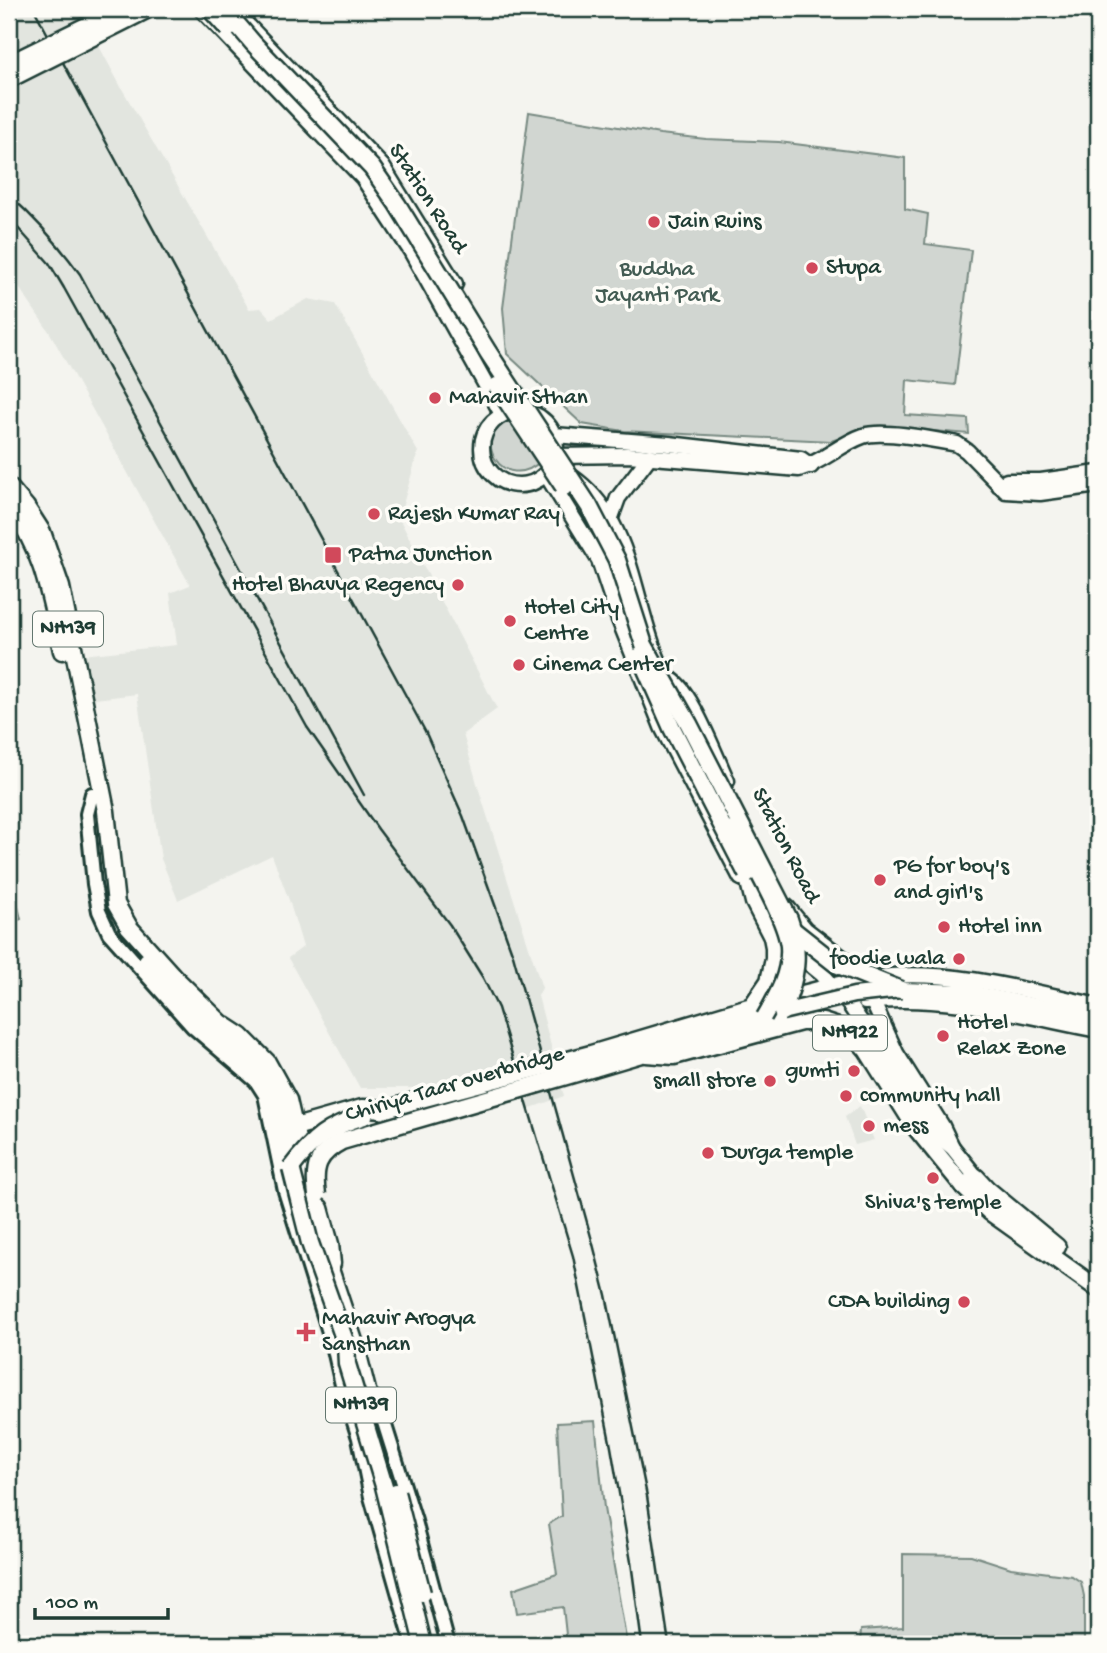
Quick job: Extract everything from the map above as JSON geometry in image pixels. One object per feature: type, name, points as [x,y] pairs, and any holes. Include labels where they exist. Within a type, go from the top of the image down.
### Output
[{"type":"main road","points":[[9,64],[121,9]]},
{"type":"main road","points":[[9,79],[148,9]]},
{"type":"main road","points":[[201,9],[363,178],[411,251],[502,414]]},
{"type":"main road","points":[[210,9],[383,195],[487,371],[591,529],[609,568],[635,643],[661,704],[747,874],[754,902]]},
{"type":"main road","points":[[224,9],[372,167],[589,506],[617,560],[644,645],[689,724],[793,930],[795,975],[782,1012]]},
{"type":"main road","name":"Station Road","points":[[233,9],[382,166],[430,240],[497,357],[517,410]]},
{"type":"main road","points":[[758,1012],[772,971],[772,937],[670,746],[599,559],[552,464],[554,435],[548,424],[538,415],[517,410],[502,414],[493,420],[485,431],[481,443],[487,469],[496,479],[508,485],[521,486],[536,482],[552,464],[650,456],[799,470],[873,433],[957,444],[1006,491],[1040,493],[1098,485]]},
{"type":"main road","points":[[554,435],[669,444],[801,459],[811,466]]},
{"type":"main road","points":[[610,520],[623,490],[650,456]]},
{"type":"main road","points":[[552,464],[592,493],[610,520],[626,555],[678,718],[772,903],[785,934],[788,952],[784,977],[777,996],[758,1012]]},
{"type":"main road","points":[[999,485],[1007,481],[1041,481],[1098,473]]},
{"type":"main road","name":"NH139","points":[[9,487],[26,507],[44,571],[91,789],[108,903],[114,918],[183,1004],[257,1069],[276,1106],[310,1243],[346,1343],[347,1364],[384,1486],[423,1644]]},
{"type":"main road","name":"NH139","points":[[9,506],[33,531],[53,561],[61,587],[106,811],[116,904],[129,927],[174,977],[221,1023],[241,1036],[267,1062],[288,1100],[305,1180],[334,1284]]},
{"type":"main road","points":[[9,518],[33,531]]},
{"type":"main road","points":[[645,685],[666,678]]},
{"type":"main road","name":"Station Road","points":[[666,678],[678,685],[690,701],[788,909],[805,929],[853,967],[863,979],[896,1054],[942,1126],[951,1147]]},
{"type":"main road","points":[[793,930],[836,964],[901,990]]},
{"type":"main road","points":[[772,937],[802,957],[849,1004],[934,1132],[951,1147],[966,1181]]},
{"type":"main road","name":"NH922","points":[[758,1012],[832,985],[894,976],[955,978],[1098,1006]]},
{"type":"main road","name":"Chiriya Taar overbridge","points":[[291,1168],[318,1136],[331,1128],[456,1088],[591,1054],[727,1014],[782,1012],[854,995],[901,990],[966,992],[1098,1018]]},
{"type":"main road","points":[[849,1004],[872,1001],[944,1001],[1098,1030]]},
{"type":"main road","name":"Chiriya Taar overbridge","points":[[433,1644],[409,1538],[356,1347],[334,1284],[330,1244],[314,1175],[318,1162],[329,1147],[359,1135],[646,1054],[758,1012]]},
{"type":"main road","name":"NH922","points":[[646,1054],[674,1056],[802,1022],[823,1022],[841,1028],[856,1037],[867,1050],[916,1128],[966,1181],[995,1206],[1051,1242],[1098,1277]]},
{"type":"main road","points":[[295,1127],[340,1113],[372,1107],[391,1109]]},
{"type":"main road","name":"NH922","points":[[995,1206],[1004,1222],[1098,1289]]},
{"type":"street","points":[[91,789],[86,814],[93,884],[103,922],[109,933],[174,1008],[256,1081],[264,1095],[285,1191],[333,1345],[342,1385],[359,1438],[371,1497],[413,1644]]},
{"type":"street","points":[[369,1397],[377,1400],[424,1552],[448,1644]]},
{"type":"street","points":[[388,1556],[424,1552]]},
{"type":"shaded area","name":"Patna Junction","points":[[9,9],[79,9],[249,309],[261,308],[271,319],[308,299],[335,304],[418,452],[399,518],[497,709],[463,734],[542,988],[538,996],[564,1096],[528,1109],[513,1062],[420,1088],[360,1088],[288,958],[303,947],[272,855],[178,900],[161,859],[137,694],[87,700],[82,655],[177,645],[170,593],[190,585],[50,333],[9,273]]},
{"type":"shaded area","points":[[860,1106],[874,1140],[855,1145],[845,1117]]},
{"type":"green space","name":"Buddha Jayanti Park","points":[[529,112],[660,134],[779,142],[905,158],[905,209],[928,214],[925,244],[971,250],[955,385],[907,380],[905,415],[968,419],[969,434],[876,426],[831,441],[624,431],[582,424],[507,354],[503,308]]},
{"type":"green space","points":[[513,416],[542,460],[528,470],[515,471],[503,467],[495,459],[491,448],[492,436],[499,425]]},
{"type":"green space","points":[[9,869],[21,919],[9,923]]},
{"type":"green space","points":[[595,1421],[604,1508],[627,1644],[567,1644],[563,1607],[517,1613],[513,1589],[557,1574],[549,1524],[562,1516],[557,1423]]},
{"type":"green space","points":[[903,1554],[971,1555],[1011,1568],[1072,1576],[1081,1582],[1084,1596],[1084,1644],[860,1644],[861,1630],[903,1627]]},
{"type":"railway","points":[[34,9],[425,731],[463,816],[513,955],[606,1295],[647,1496],[669,1644]]},
{"type":"railway","points":[[9,195],[47,233],[80,274],[364,795]]},
{"type":"railway","points":[[9,218],[49,263],[64,288],[307,727],[378,829],[450,925],[498,1008],[573,1256],[611,1447],[642,1644]]},
{"type":"place","name":"Jain Ruins","points":[[654,222]]},
{"type":"place","name":"Stupa","points":[[812,268]]},
{"type":"place","name":"Mahavir Sthan","points":[[435,398]]},
{"type":"place","name":"Rajesh Kumar Ray","points":[[374,514]]},
{"type":"place","name":"Patna Junction","points":[[333,555]]},
{"type":"place","name":"Hotel Bhavya Regency","points":[[458,585]]},
{"type":"place","name":"Hotel City Centre","points":[[510,621]]},
{"type":"place","name":"Cinema Center","points":[[519,665]]},
{"type":"place","name":"PG for boy's and girl's","points":[[880,880]]},
{"type":"place","name":"Hotel inn","points":[[944,927]]},
{"type":"place","name":"foodie wala","points":[[959,959]]},
{"type":"place","name":"Hotel Relax Zone","points":[[943,1036]]},
{"type":"place","name":"gumti","points":[[854,1071]]},
{"type":"place","name":"small store","points":[[770,1081]]},
{"type":"place","name":"community hall","points":[[846,1096]]},
{"type":"place","name":"mess","points":[[869,1126]]},
{"type":"place","name":"Durga temple","points":[[708,1153]]},
{"type":"place","name":"Shiva's temple","points":[[933,1178]]},
{"type":"place","name":"CDA building","points":[[964,1302]]},
{"type":"place","name":"Mahavir Arogya Sansthan","points":[[306,1332]]}]
